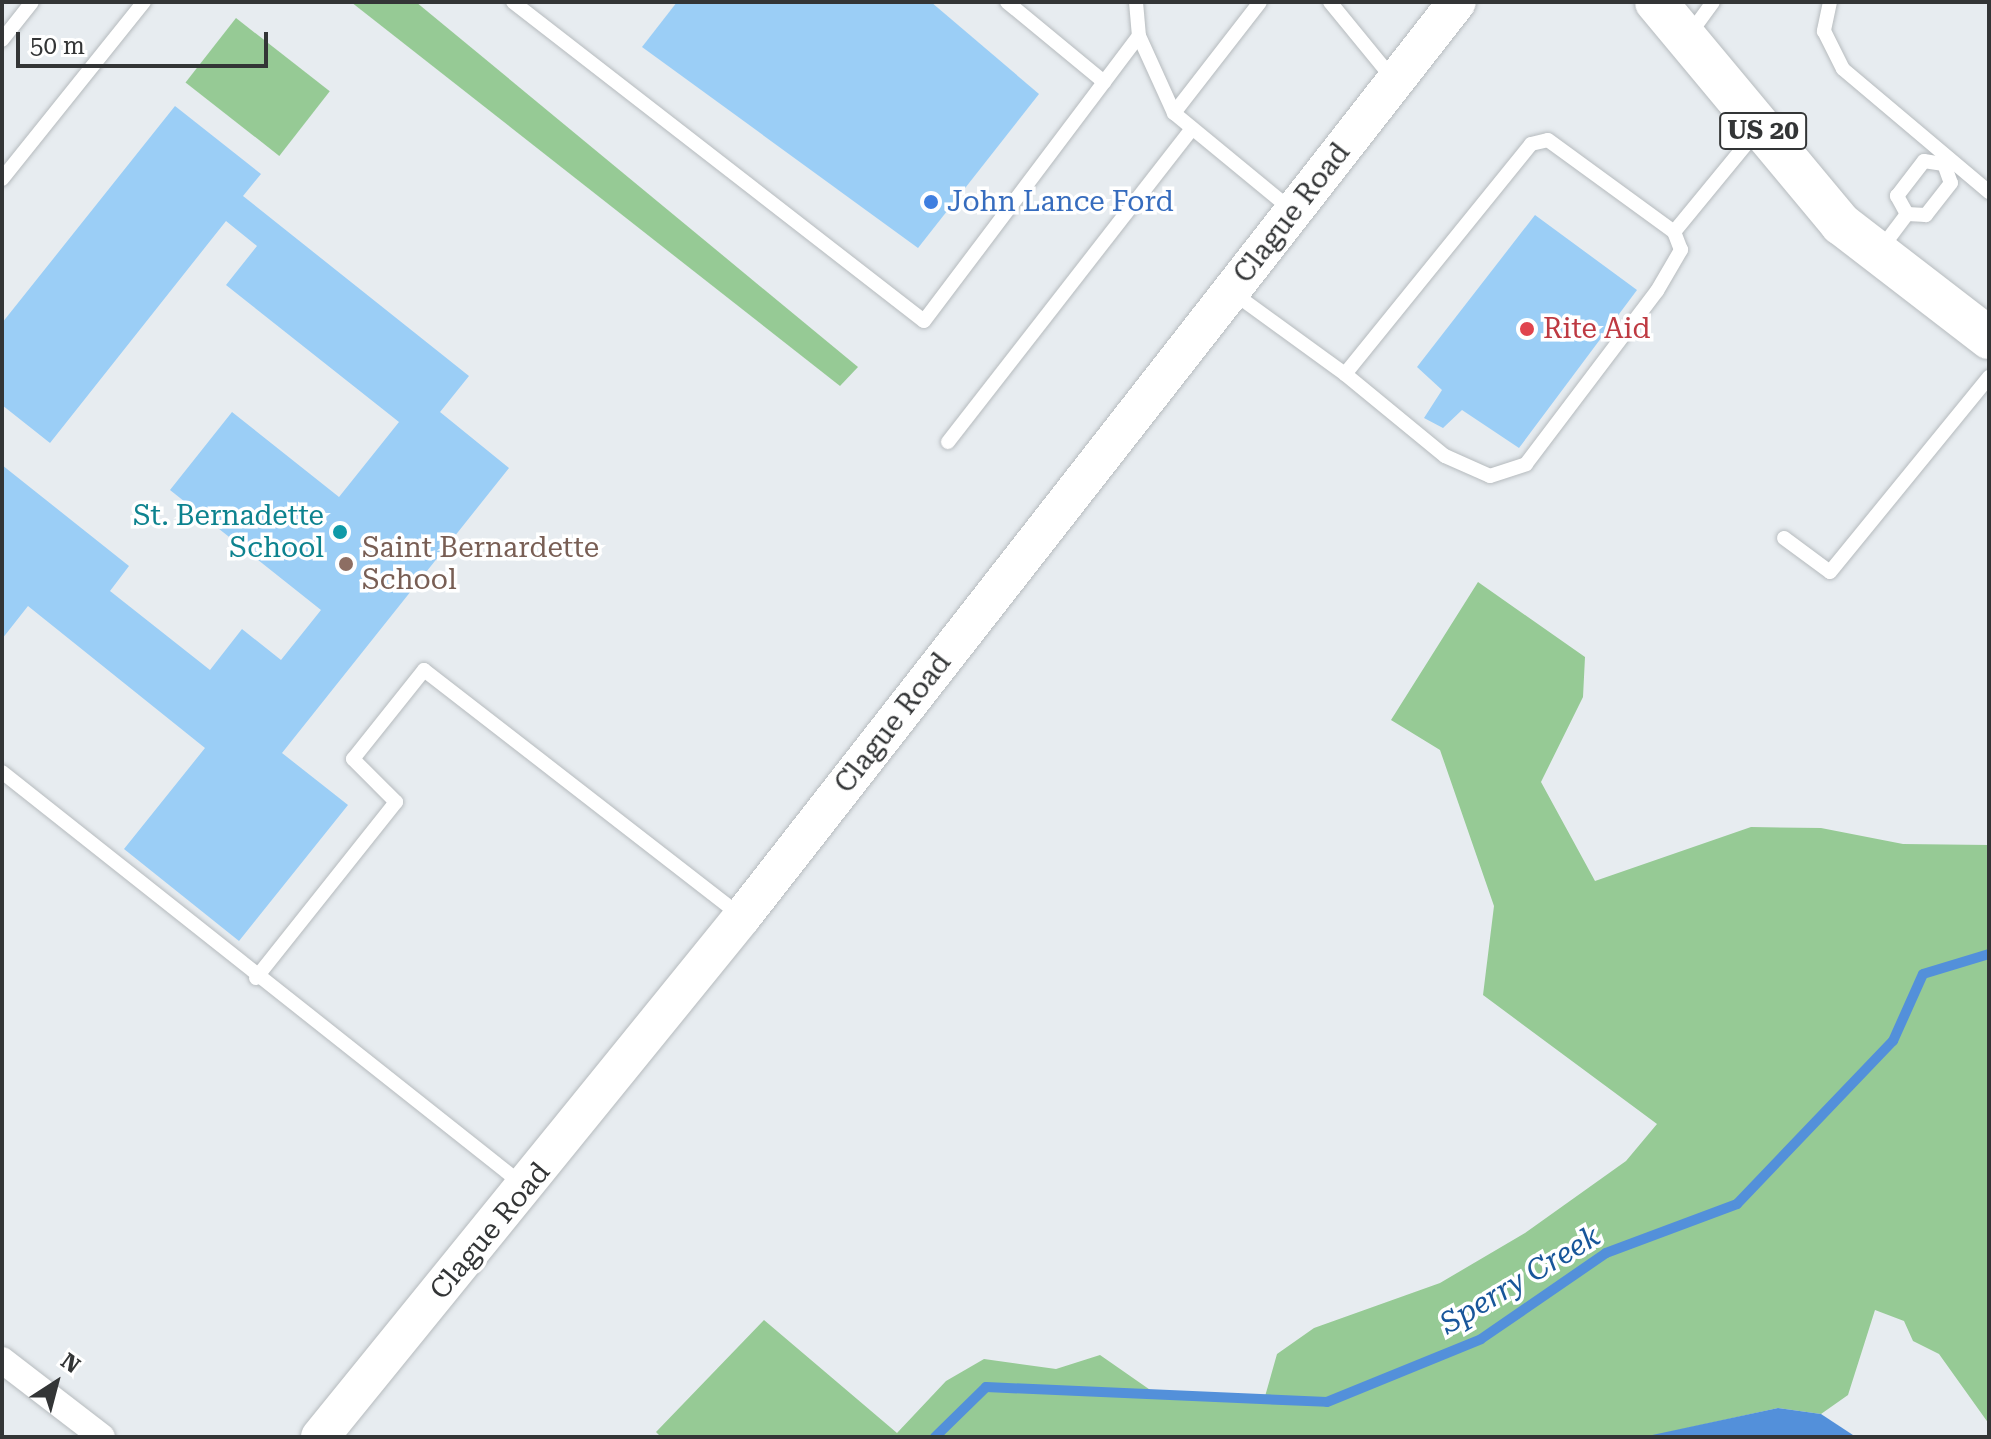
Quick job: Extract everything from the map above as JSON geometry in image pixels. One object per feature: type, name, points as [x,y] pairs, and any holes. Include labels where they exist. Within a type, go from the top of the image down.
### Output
[{"type":"main road","name":"Clague Road","points":[[320,1437],[527,1188],[742,917],[1457,2]]},
{"type":"main road","name":"US 20","points":[[1656,2],[1841,224],[1989,338]]},
{"type":"street","points":[[2,1360],[102,1437]]},
{"type":"lane","points":[[2,40],[32,2]]},
{"type":"lane","points":[[2,179],[144,2]]},
{"type":"lane","points":[[513,2],[924,321],[1139,36]]},
{"type":"lane","points":[[1007,2],[1104,82]]},
{"type":"lane","points":[[1136,2],[1139,36],[1174,113],[1190,131],[1293,211]]},
{"type":"lane","points":[[1174,113],[1260,2]]},
{"type":"lane","points":[[1330,2],[1395,81]]},
{"type":"lane","points":[[1686,38],[1713,2]]},
{"type":"lane","points":[[1830,2],[1824,31],[1830,52],[1947,161],[1989,192]]},
{"type":"lane","points":[[1674,232],[1760,127]]},
{"type":"lane","points":[[948,442],[1190,131]]},
{"type":"lane","points":[[1231,291],[1345,374],[1445,456],[1490,476],[1526,464],[1657,291],[1681,250],[1674,232],[1548,140],[1531,144],[1345,374]]},
{"type":"lane","points":[[1907,214],[1900,192],[1924,161],[1947,161]]},
{"type":"lane","points":[[1907,214],[1926,215],[1951,183],[1947,161]]},
{"type":"lane","points":[[1878,253],[1907,214]]},
{"type":"lane","points":[[1784,538],[1830,572],[1989,377]]},
{"type":"lane","points":[[256,978],[396,802],[353,759],[424,670],[742,917]]},
{"type":"lane","points":[[2,772],[256,978],[527,1188]]},
{"type":"green space","points":[[351,2],[416,2],[858,367],[840,386]]},
{"type":"green space","points":[[236,18],[330,91],[279,156],[186,83]]},
{"type":"green space","points":[[1478,582],[1585,657],[1583,697],[1541,782],[1595,881],[1751,827],[1821,828],[1903,844],[1989,845],[1989,1424],[1939,1354],[1913,1341],[1904,1321],[1875,1310],[1848,1395],[1821,1414],[1778,1408],[1647,1437],[661,1437],[656,1432],[764,1320],[897,1433],[946,1381],[984,1359],[1056,1369],[1100,1355],[1156,1394],[1264,1400],[1277,1354],[1314,1328],[1440,1283],[1525,1233],[1626,1161],[1657,1124],[1483,995],[1494,906],[1440,750],[1391,720]]},
{"type":"water","points":[[1778,1408],[1821,1414],[1856,1437],[1643,1437]]},
{"type":"building","points":[[677,2],[931,2],[1039,94],[918,248],[642,47]]},
{"type":"building","name":"St. Bernadette School","points":[[175,106],[261,174],[243,196],[469,376],[440,412],[509,468],[282,753],[348,805],[239,941],[124,849],[205,748],[28,606],[2,639],[2,465],[129,566],[110,591],[210,670],[242,629],[281,660],[321,610],[170,490],[232,412],[339,497],[399,422],[226,285],[257,246],[226,221],[50,443],[2,405],[2,323]]},
{"type":"building","name":"Rite Aid","points":[[1535,215],[1637,290],[1519,448],[1462,410],[1443,428],[1424,418],[1442,390],[1417,367]]},
{"type":"waterway","name":"Sperry Creek","points":[[935,1437],[986,1387],[1327,1402],[1481,1339],[1606,1253],[1737,1204],[1893,1041],[1923,974],[1989,954]]},
{"type":"place","name":"John Lance Ford","points":[[931,202]]},
{"type":"place","name":"Rite Aid","points":[[1527,329]]},
{"type":"place","name":"St. Bernadette School","points":[[340,532]]},
{"type":"place","name":"Saint Bernardette School","points":[[346,564]]}]
